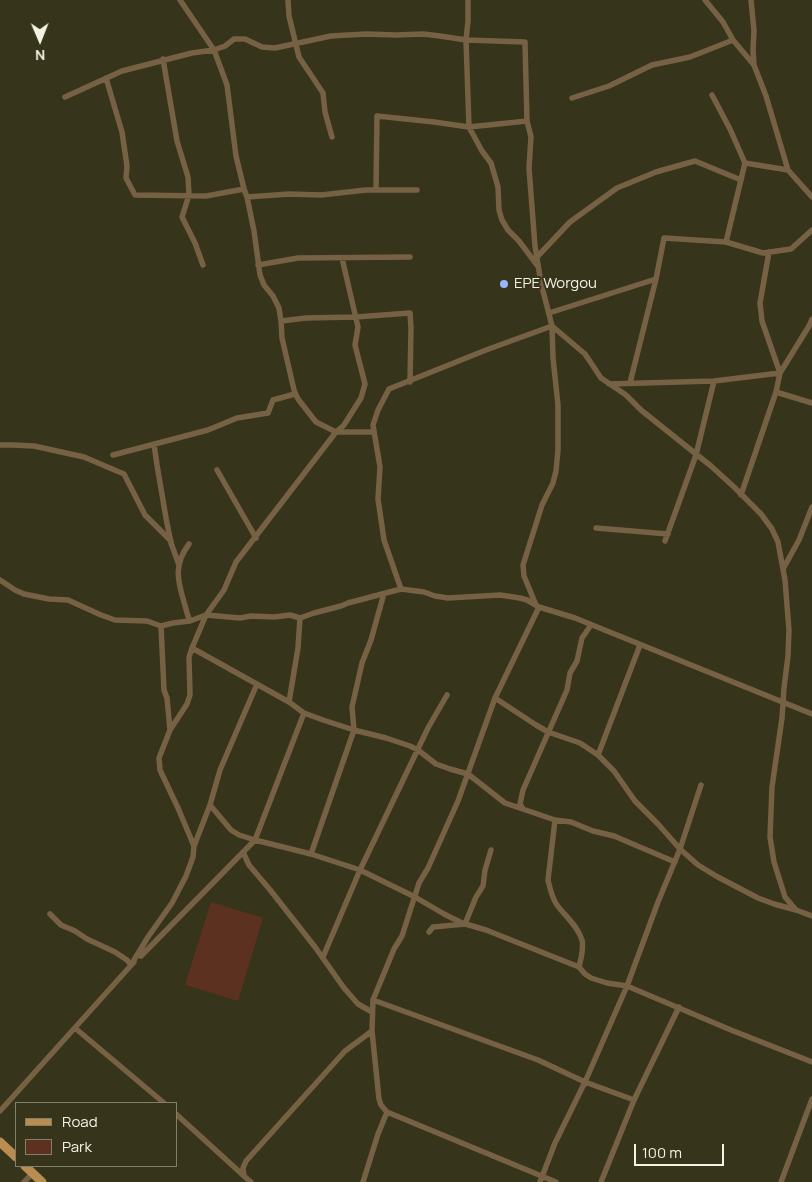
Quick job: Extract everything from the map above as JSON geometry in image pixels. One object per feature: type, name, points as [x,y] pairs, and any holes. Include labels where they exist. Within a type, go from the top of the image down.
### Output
[{"type":"main road","points":[[0,1142],[15,1156]]},
{"type":"main road","points":[[26,1167],[42,1182]]},
{"type":"street","points":[[180,0],[214,50],[227,85],[236,156],[244,190],[248,197],[258,265],[264,285],[273,296],[279,308],[282,338],[298,399],[316,422],[336,432],[374,432]]},
{"type":"street","points":[[288,0],[289,16],[299,57],[322,93],[332,137]]},
{"type":"street","points":[[468,0],[466,40],[469,127],[491,163],[498,186],[499,210],[502,220],[538,268]]},
{"type":"street","points":[[705,0],[723,22],[733,40],[754,65]]},
{"type":"street","points":[[751,0],[754,32],[754,65],[766,96],[788,170],[812,197]]},
{"type":"street","points":[[65,97],[122,71],[192,53],[214,50],[225,46],[234,39],[245,39],[262,47],[275,48],[331,36],[366,34],[423,34],[466,40],[525,42],[526,121],[531,137],[529,168],[538,268],[552,326],[558,405],[557,462],[554,482],[542,505],[523,566],[524,576],[537,606],[495,698],[450,820],[419,884],[402,936],[394,949],[373,1000],[372,1031],[379,1099],[381,1105],[388,1112],[490,1154],[541,1180],[556,1182]]},
{"type":"street","points":[[572,98],[609,86],[652,66],[690,57],[733,40]]},
{"type":"street","points":[[163,60],[177,141],[188,177],[189,195],[182,217],[203,265]]},
{"type":"street","points":[[106,78],[122,132],[127,166],[126,178],[134,195],[206,196],[244,190]]},
{"type":"street","points":[[712,95],[746,163],[726,242]]},
{"type":"street","points":[[376,190],[377,116],[469,127],[526,121]]},
{"type":"street","points":[[537,256],[570,222],[617,188],[656,172],[695,161],[741,180]]},
{"type":"street","points":[[746,163],[788,170]]},
{"type":"street","points":[[248,197],[289,194],[321,195],[376,190],[417,190]]},
{"type":"street","points":[[630,383],[656,279],[664,238],[726,242],[763,253],[791,249],[812,230]]},
{"type":"street","points":[[769,252],[760,303],[762,321],[780,373]]},
{"type":"street","points":[[258,265],[298,258],[410,257]]},
{"type":"street","points":[[194,846],[160,770],[159,758],[170,730],[187,704],[190,695],[189,657],[206,615],[228,583],[236,562],[336,432],[344,425],[361,398],[365,384],[355,345],[358,327],[342,258]]},
{"type":"street","points":[[548,313],[656,279]]},
{"type":"street","points":[[281,321],[410,313],[410,382]]},
{"type":"street","points":[[741,495],[776,392],[780,373],[812,319]]},
{"type":"street","points":[[401,589],[384,540],[378,499],[380,467],[373,424],[389,389],[552,326]]},
{"type":"street","points":[[552,326],[586,354],[601,378],[626,396],[719,473],[761,514],[772,529],[778,542],[783,569],[789,630],[782,718],[772,787],[770,836],[774,862],[785,897],[796,910]]},
{"type":"street","points":[[609,384],[714,381],[780,373]]},
{"type":"street","points":[[665,541],[696,455],[714,381]]},
{"type":"street","points":[[776,392],[812,403]]},
{"type":"street","points":[[113,455],[208,430],[237,418],[268,413],[272,400],[296,394]]},
{"type":"street","points":[[154,444],[171,541],[179,565]]},
{"type":"street","points":[[0,445],[34,446],[84,457],[124,474],[145,515],[171,541]]},
{"type":"street","points":[[217,470],[256,538]]},
{"type":"street","points":[[783,569],[799,540],[812,507]]},
{"type":"street","points":[[596,528],[668,534]]},
{"type":"street","points":[[189,544],[182,556],[177,573],[180,592],[190,621]]},
{"type":"street","points":[[0,580],[24,594],[49,599],[68,600],[115,620],[147,621],[161,626],[190,621],[206,615],[240,618],[251,616],[290,616],[300,618],[401,589],[448,598],[511,596],[527,600],[537,606],[591,625],[812,714]]},
{"type":"street","points":[[311,854],[354,730],[352,707],[362,663],[371,640],[383,597],[382,594]]},
{"type":"street","points":[[289,702],[298,648],[300,618]]},
{"type":"street","points":[[523,809],[520,804],[522,790],[567,690],[570,673],[577,661],[582,638],[591,625]]},
{"type":"street","points":[[161,626],[164,690],[167,698],[170,730]]},
{"type":"street","points":[[598,755],[640,645]]},
{"type":"street","points":[[192,648],[289,702],[304,713],[354,730],[386,738],[418,750],[436,764],[468,774],[505,803],[555,820],[571,822],[614,836],[675,862]]},
{"type":"street","points":[[132,965],[148,937],[172,903],[186,876],[193,858],[194,846],[210,805],[220,770],[257,684]]},
{"type":"street","points":[[323,957],[360,870],[428,728],[447,695]]},
{"type":"street","points":[[495,698],[548,732],[580,743],[598,755],[614,771],[635,802],[658,824],[680,850],[698,865],[758,898],[812,916]]},
{"type":"street","points":[[0,1111],[132,965],[255,840],[304,713]]},
{"type":"street","points":[[541,1180],[555,1143],[585,1082],[627,986],[658,902],[680,850],[701,785]]},
{"type":"street","points":[[210,805],[231,830],[239,835],[311,854],[360,870],[465,924],[486,930],[579,967],[591,978],[627,986],[812,1062]]},
{"type":"street","points":[[555,820],[548,880],[549,888],[556,904],[579,933],[582,941],[579,967]]},
{"type":"street","points":[[465,924],[476,897],[484,886],[484,870],[491,850]]},
{"type":"street","points":[[243,852],[249,865],[323,957],[344,988],[358,1004],[372,1012]]},
{"type":"street","points":[[50,914],[61,925],[115,952],[132,965]]},
{"type":"street","points":[[429,932],[433,927],[465,924]]},
{"type":"street","points":[[373,1000],[538,1060],[585,1082],[634,1100]]},
{"type":"street","points":[[601,1182],[634,1100],[679,1007]]},
{"type":"street","points":[[75,1028],[163,1102]]},
{"type":"street","points":[[244,1176],[243,1168],[246,1161],[346,1051],[372,1031]]},
{"type":"street","points":[[781,1182],[812,1099]]},
{"type":"street","points":[[363,1182],[378,1134],[388,1112]]},
{"type":"street","points":[[178,1116],[251,1182]]},
{"type":"street","points":[[24,1182],[33,1173]]},
{"type":"green space","points":[[211,902],[263,918],[238,1001],[185,985]]},
{"type":"place","name":"EPE Worgou","points":[[504,284]]}]
